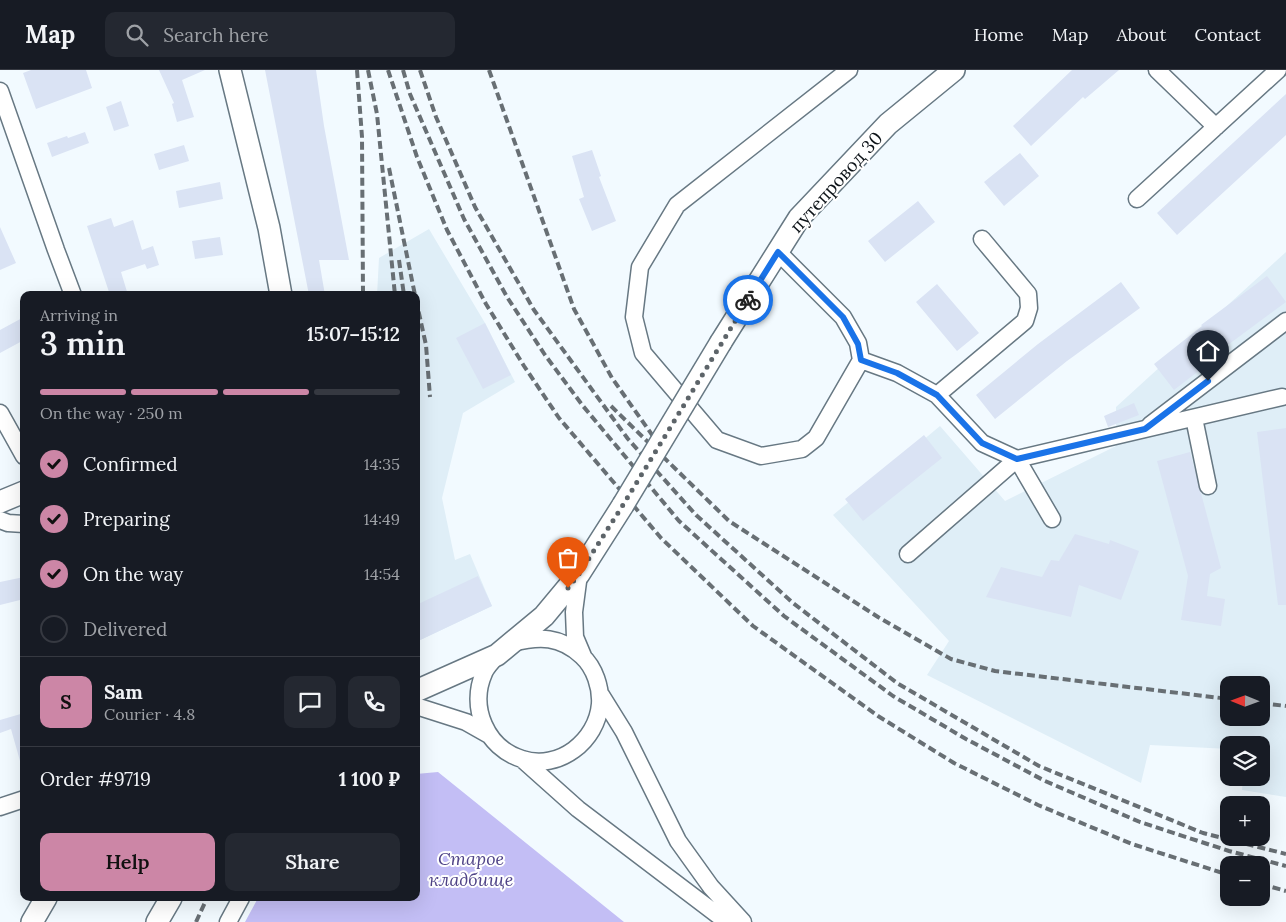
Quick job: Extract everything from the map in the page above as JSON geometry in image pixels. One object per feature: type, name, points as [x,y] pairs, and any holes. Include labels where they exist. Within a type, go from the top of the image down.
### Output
[{"type":"main road","points":[[230,70],[269,228],[281,291]]},
{"type":"main road","name":"путепровод 30","points":[[420,689],[456,675],[504,649],[544,616],[579,574],[799,218],[888,124],[954,70]]},
{"type":"main road","points":[[0,502],[20,494]]},
{"type":"main road","points":[[32,922],[44,901]]},
{"type":"main road","points":[[157,922],[169,901]]},
{"type":"street","points":[[778,252],[843,317],[858,344],[861,360],[816,438],[802,449],[761,456],[716,440],[643,353],[634,317],[640,267],[677,205],[849,70]]},
{"type":"street","points":[[1157,70],[1216,127]]},
{"type":"street","points":[[1137,199],[1278,70]]},
{"type":"street","points":[[0,91],[71,291]]},
{"type":"street","points":[[937,395],[1024,321],[1029,308],[1028,294],[982,239]]},
{"type":"street","points":[[1145,429],[1286,321]]},
{"type":"street","points":[[861,360],[897,373],[937,395],[982,443],[1017,459],[1052,519]]},
{"type":"street","points":[[908,554],[1017,459],[1282,397]]},
{"type":"street","points":[[0,413],[20,449]]},
{"type":"street","points":[[1194,418],[1208,486]]},
{"type":"street","points":[[0,520],[20,524]]},
{"type":"street","points":[[579,574],[574,612],[575,637],[584,658],[596,675],[601,695],[624,732],[678,841],[711,887],[742,922]]},
{"type":"street","points":[[584,658],[569,646],[551,639],[531,638],[504,649],[484,673],[478,694],[479,716],[489,735],[503,750],[522,760],[578,809],[727,922]]},
{"type":"street","points":[[522,760],[542,762],[561,758],[578,748],[591,733],[599,715],[601,695]]},
{"type":"street","points":[[420,707],[466,722],[489,735]]},
{"type":"street","points":[[0,808],[20,800]]},
{"type":"street","points":[[228,922],[239,901]]},
{"type":"shaded area","points":[[429,229],[485,323],[515,382],[463,413],[442,498],[455,560],[470,554],[492,606],[420,640],[420,291],[377,291],[379,258]]},
{"type":"shaded area","points":[[1286,252],[1286,797],[1242,790],[1242,786],[1270,786],[1270,736],[1220,736],[1220,749],[1150,745],[1141,783],[927,675],[949,641],[833,515],[940,426],[1005,501],[1116,446],[1116,407]]},
{"type":"green space","name":"Старое кладбище","points":[[438,772],[624,922],[245,922],[256,901],[420,901],[420,774]]},
{"type":"building","points":[[31,70],[86,70],[92,88],[36,109],[23,73]]},
{"type":"building","points":[[159,70],[205,70],[182,80],[194,117],[177,122],[172,104],[174,103]]},
{"type":"building","points":[[265,70],[316,70],[324,126],[349,260],[319,260],[324,291],[308,291]]},
{"type":"building","points":[[1072,70],[1119,70],[1085,99],[1083,97],[1031,146],[1013,126]]},
{"type":"building","points":[[1286,94],[1286,135],[1177,235],[1157,213]]},
{"type":"building","points":[[121,101],[129,126],[114,131],[106,107]]},
{"type":"building","points":[[85,132],[89,143],[52,157],[47,143]]},
{"type":"building","points":[[184,145],[189,161],[159,170],[154,154]]},
{"type":"building","points":[[592,150],[601,176],[599,177],[616,221],[592,231],[579,199],[584,197],[572,156]]},
{"type":"building","points":[[1020,153],[1039,176],[1004,206],[984,182]]},
{"type":"building","points":[[220,182],[223,199],[179,208],[176,191]]},
{"type":"building","points":[[918,201],[935,222],[885,262],[868,241]]},
{"type":"building","points":[[111,218],[114,227],[133,220],[142,250],[153,246],[159,265],[147,269],[145,264],[121,272],[127,291],[109,291],[87,226]]},
{"type":"building","points":[[0,227],[16,263],[0,270]]},
{"type":"building","points":[[220,237],[223,255],[195,259],[192,241]]},
{"type":"building","points":[[1267,276],[1286,302],[1217,353],[1218,356],[1174,390],[1154,364],[1201,325]]},
{"type":"building","points":[[1121,282],[1140,308],[1067,361],[995,419],[976,395],[1038,344]]},
{"type":"building","points":[[937,284],[979,333],[957,351],[916,302]]},
{"type":"building","points":[[20,319],[20,342],[0,353],[0,330]]},
{"type":"building","points":[[485,323],[511,375],[483,389],[456,338]]},
{"type":"building","points":[[1134,403],[1139,415],[1108,427],[1104,416]]},
{"type":"building","points":[[1286,428],[1286,605],[1278,605],[1257,432]]},
{"type":"building","points":[[924,435],[942,458],[863,521],[845,499]]},
{"type":"building","points":[[1190,452],[1221,568],[1210,574],[1207,596],[1225,599],[1221,626],[1181,620],[1188,576],[1157,461]]},
{"type":"building","points":[[1075,534],[1109,544],[1110,540],[1139,551],[1121,600],[1079,585],[1071,617],[986,597],[1001,567],[1042,577],[1051,560],[1059,561]]},
{"type":"building","points":[[478,576],[492,606],[420,640],[420,603]]},
{"type":"building","points":[[20,578],[20,600],[0,605],[0,582]]},
{"type":"building","points":[[20,714],[20,761],[11,729],[0,733],[0,720]]},
{"type":"railway","points":[[357,70],[362,137],[363,291]]},
{"type":"railway","points":[[368,70],[377,114],[395,291]]},
{"type":"railway","points":[[388,70],[417,157],[447,230],[486,304],[559,418],[661,538],[753,626],[878,716],[954,763],[1038,805],[1132,844],[1220,872]]},
{"type":"railway","points":[[403,70],[410,94],[464,219],[507,297],[545,355],[583,406],[679,521],[784,616],[893,696],[966,739],[1045,781],[1140,822],[1229,851],[1286,866]]},
{"type":"railway","points":[[420,70],[436,117],[475,207],[534,310],[628,439],[696,515],[793,603],[897,683],[1039,766],[1203,833],[1286,854]]},
{"type":"railway","points":[[489,70],[574,309],[612,378],[662,449]]},
{"type":"railway","points":[[389,168],[414,291]]},
{"type":"railway","points":[[399,260],[403,291]]},
{"type":"railway","points":[[420,318],[426,345],[430,397]]},
{"type":"railway","points":[[611,406],[729,521],[878,617],[951,659],[995,671],[1220,698]]},
{"type":"railway","points":[[1270,704],[1286,706]]},
{"type":"railway","points":[[1270,887],[1286,891]]},
{"type":"railway","points":[[196,922],[206,901]]},
{"type":"way so far","points":[[568,588],[623,505],[748,300]]},
{"type":"route","points":[[748,300],[778,252],[843,317],[858,344],[861,360],[897,373],[937,395],[982,443],[1017,459],[1145,429],[1208,381]]}]
